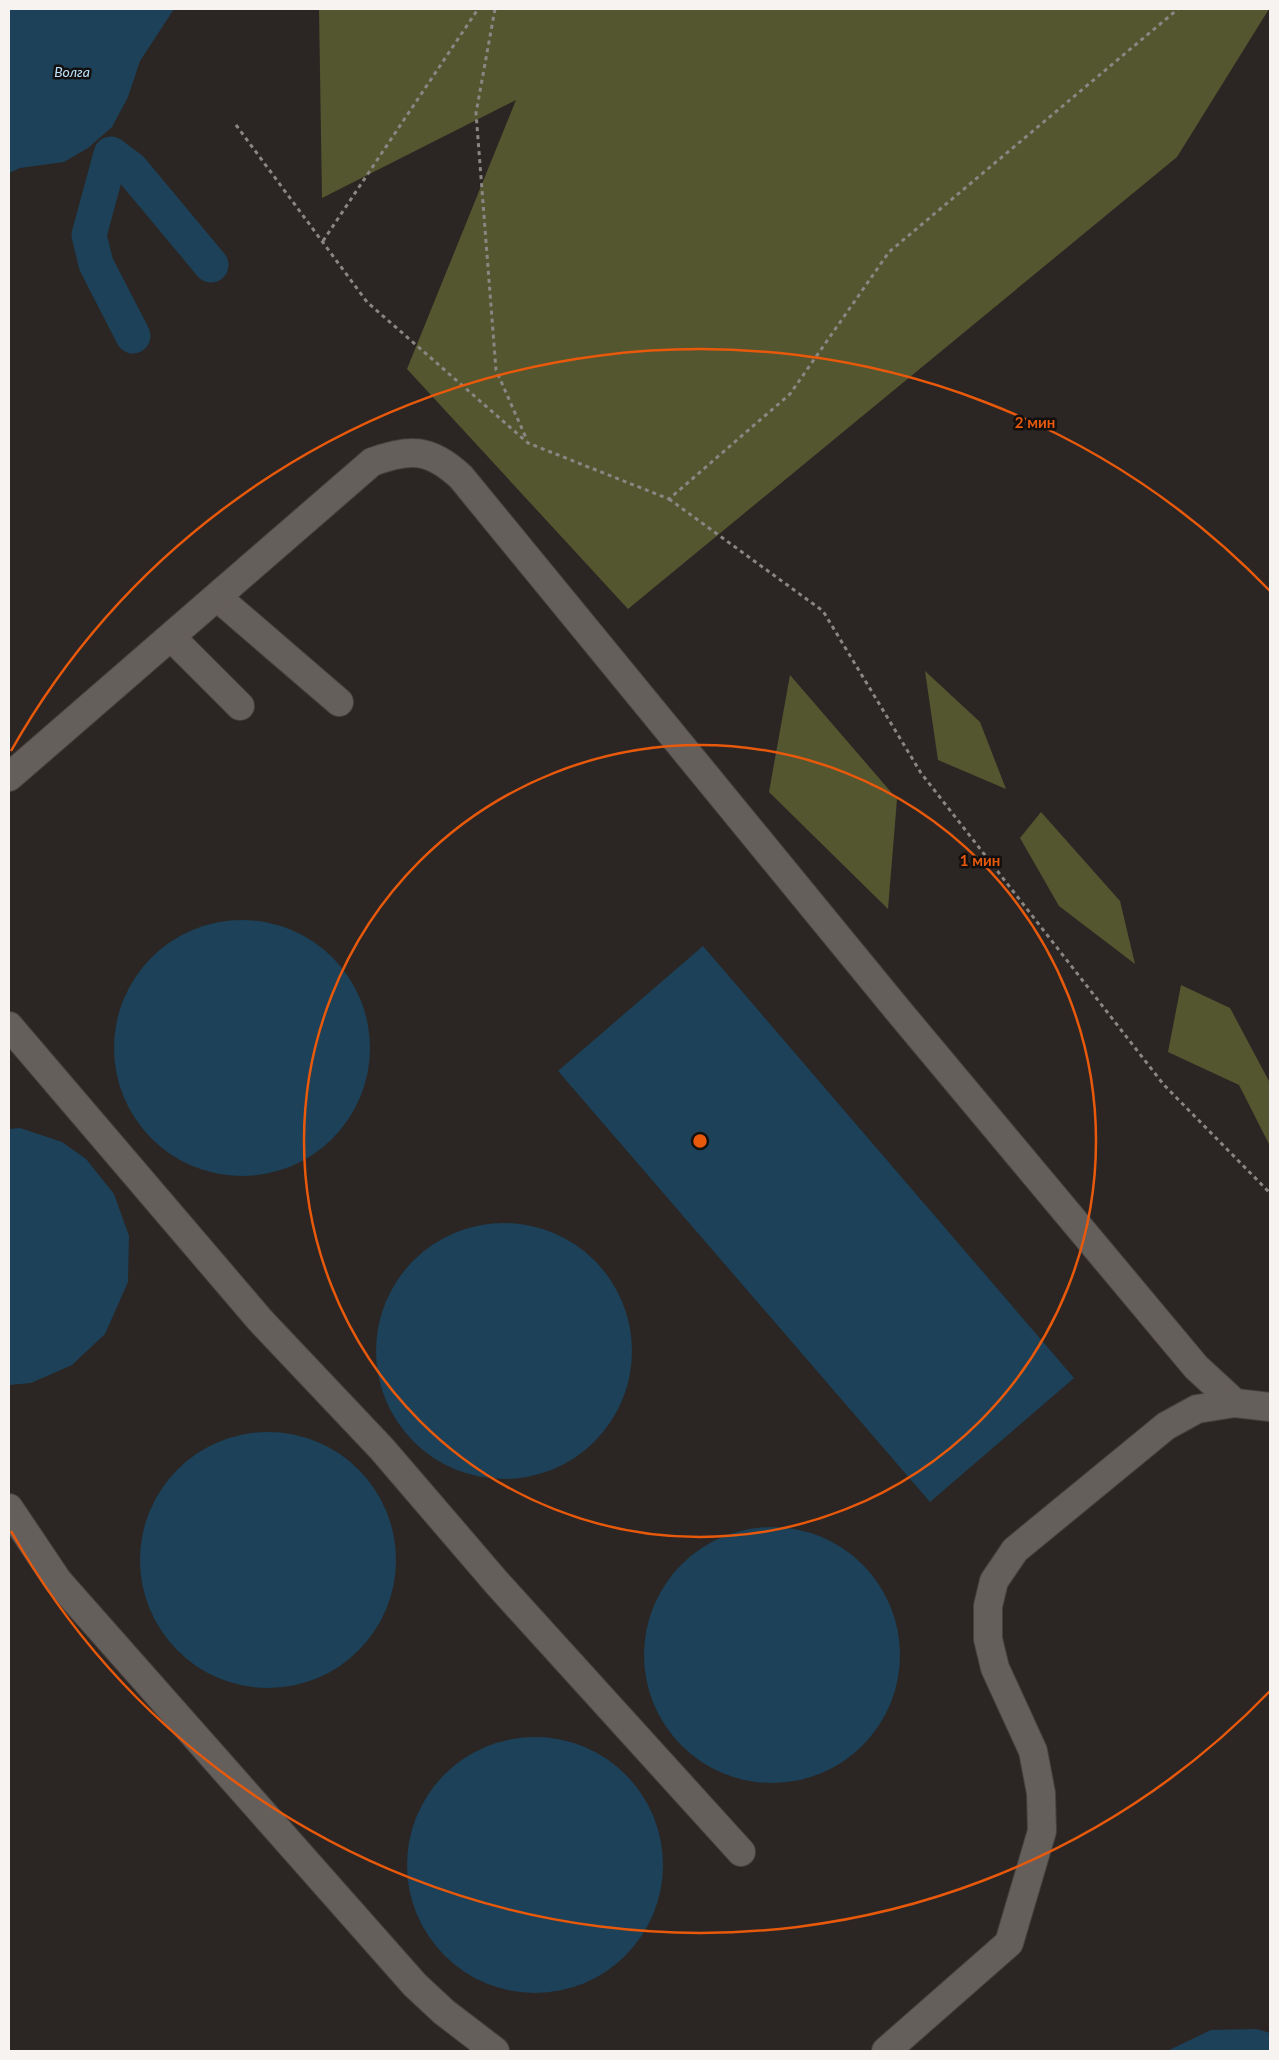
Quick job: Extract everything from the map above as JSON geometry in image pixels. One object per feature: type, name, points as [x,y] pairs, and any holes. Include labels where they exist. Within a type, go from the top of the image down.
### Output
[{"type":"lane","points":[[9,777],[372,462],[396,453],[420,453],[444,461],[461,476],[888,998],[1196,1367],[1234,1403]]},
{"type":"lane","points":[[217,597],[339,702]]},
{"type":"lane","points":[[170,637],[240,706]]},
{"type":"lane","points":[[9,1026],[260,1320],[382,1449],[497,1583],[741,1852]]},
{"type":"lane","points":[[886,2051],[1009,1943],[1042,1831],[1041,1793],[1033,1751],[995,1668],[988,1639],[988,1606],[994,1581],[1015,1550],[1166,1426],[1197,1409],[1234,1403],[1270,1407]]},
{"type":"lane","points":[[9,1508],[58,1581],[408,1977],[444,2012],[495,2051]]},
{"type":"path","points":[[323,241],[478,9]]},
{"type":"path","points":[[495,9],[476,113],[496,370],[528,443]]},
{"type":"path","points":[[669,499],[790,394],[889,252],[1178,9]]},
{"type":"path","points":[[236,125],[367,302],[528,443],[669,499],[823,611],[921,773],[1164,1085],[1270,1193]]},
{"type":"green space","points":[[319,9],[1269,9],[1177,157],[628,609],[407,369],[516,100],[322,198]]},
{"type":"green space","points":[[925,671],[980,722],[1006,789],[938,760]]},
{"type":"green space","points":[[790,675],[897,799],[888,909],[769,792]]},
{"type":"green space","points":[[1041,812],[1120,901],[1135,964],[1059,906],[1020,838]]},
{"type":"green space","points":[[1181,985],[1230,1008],[1270,1083],[1270,1146],[1239,1085],[1168,1052]]},
{"type":"water","name":"Волга","points":[[9,9],[174,9],[140,61],[128,97],[112,127],[88,148],[64,162],[20,168],[9,173]]},
{"type":"water","points":[[229,920],[255,920],[279,925],[302,935],[333,957],[349,977],[365,1011],[370,1035],[370,1061],[365,1085],[349,1119],[333,1139],[313,1155],[279,1171],[255,1176],[229,1176],[205,1171],[182,1161],[151,1139],[135,1119],[119,1085],[114,1061],[114,1035],[119,1011],[129,988],[151,957],[171,941],[205,925]]},
{"type":"water","points":[[703,946],[1074,1378],[930,1502],[558,1071]]},
{"type":"water","points":[[20,1128],[62,1142],[86,1159],[114,1194],[129,1236],[128,1282],[105,1334],[72,1365],[31,1383],[9,1385],[9,1129]]},
{"type":"water","points":[[491,1223],[517,1223],[541,1228],[564,1238],[595,1260],[611,1280],[627,1314],[632,1338],[632,1364],[627,1388],[611,1422],[595,1442],[575,1458],[541,1474],[517,1479],[491,1479],[467,1474],[444,1464],[413,1442],[397,1422],[381,1388],[376,1364],[376,1338],[381,1314],[391,1291],[413,1260],[433,1244],[467,1228]]},
{"type":"water","points":[[255,1432],[281,1432],[305,1437],[328,1447],[359,1469],[375,1489],[391,1523],[396,1547],[396,1573],[391,1597],[375,1631],[359,1651],[339,1667],[305,1683],[281,1688],[255,1688],[231,1683],[208,1673],[177,1651],[161,1631],[145,1597],[140,1573],[140,1547],[145,1523],[155,1500],[177,1469],[197,1453],[231,1437]]},
{"type":"water","points":[[759,1527],[785,1527],[809,1532],[832,1542],[863,1564],[879,1584],[895,1618],[900,1642],[900,1668],[895,1692],[879,1726],[863,1746],[843,1762],[809,1778],[785,1783],[759,1783],[735,1778],[712,1768],[681,1746],[665,1726],[649,1692],[644,1668],[644,1642],[649,1618],[659,1595],[681,1564],[701,1548],[735,1532]]},
{"type":"water","points":[[522,1737],[548,1737],[572,1742],[595,1752],[626,1774],[642,1794],[658,1828],[663,1852],[663,1878],[658,1902],[642,1936],[626,1956],[606,1972],[572,1988],[548,1993],[522,1993],[498,1988],[475,1978],[444,1956],[428,1936],[412,1902],[407,1878],[407,1852],[412,1828],[422,1805],[444,1774],[464,1758],[498,1742]]},
{"type":"water","points":[[1257,2029],[1270,2033],[1270,2051],[1167,2051],[1211,2030]]},
{"type":"waterway","points":[[133,336],[96,264],[89,235],[111,154],[131,169],[211,265]]}]
